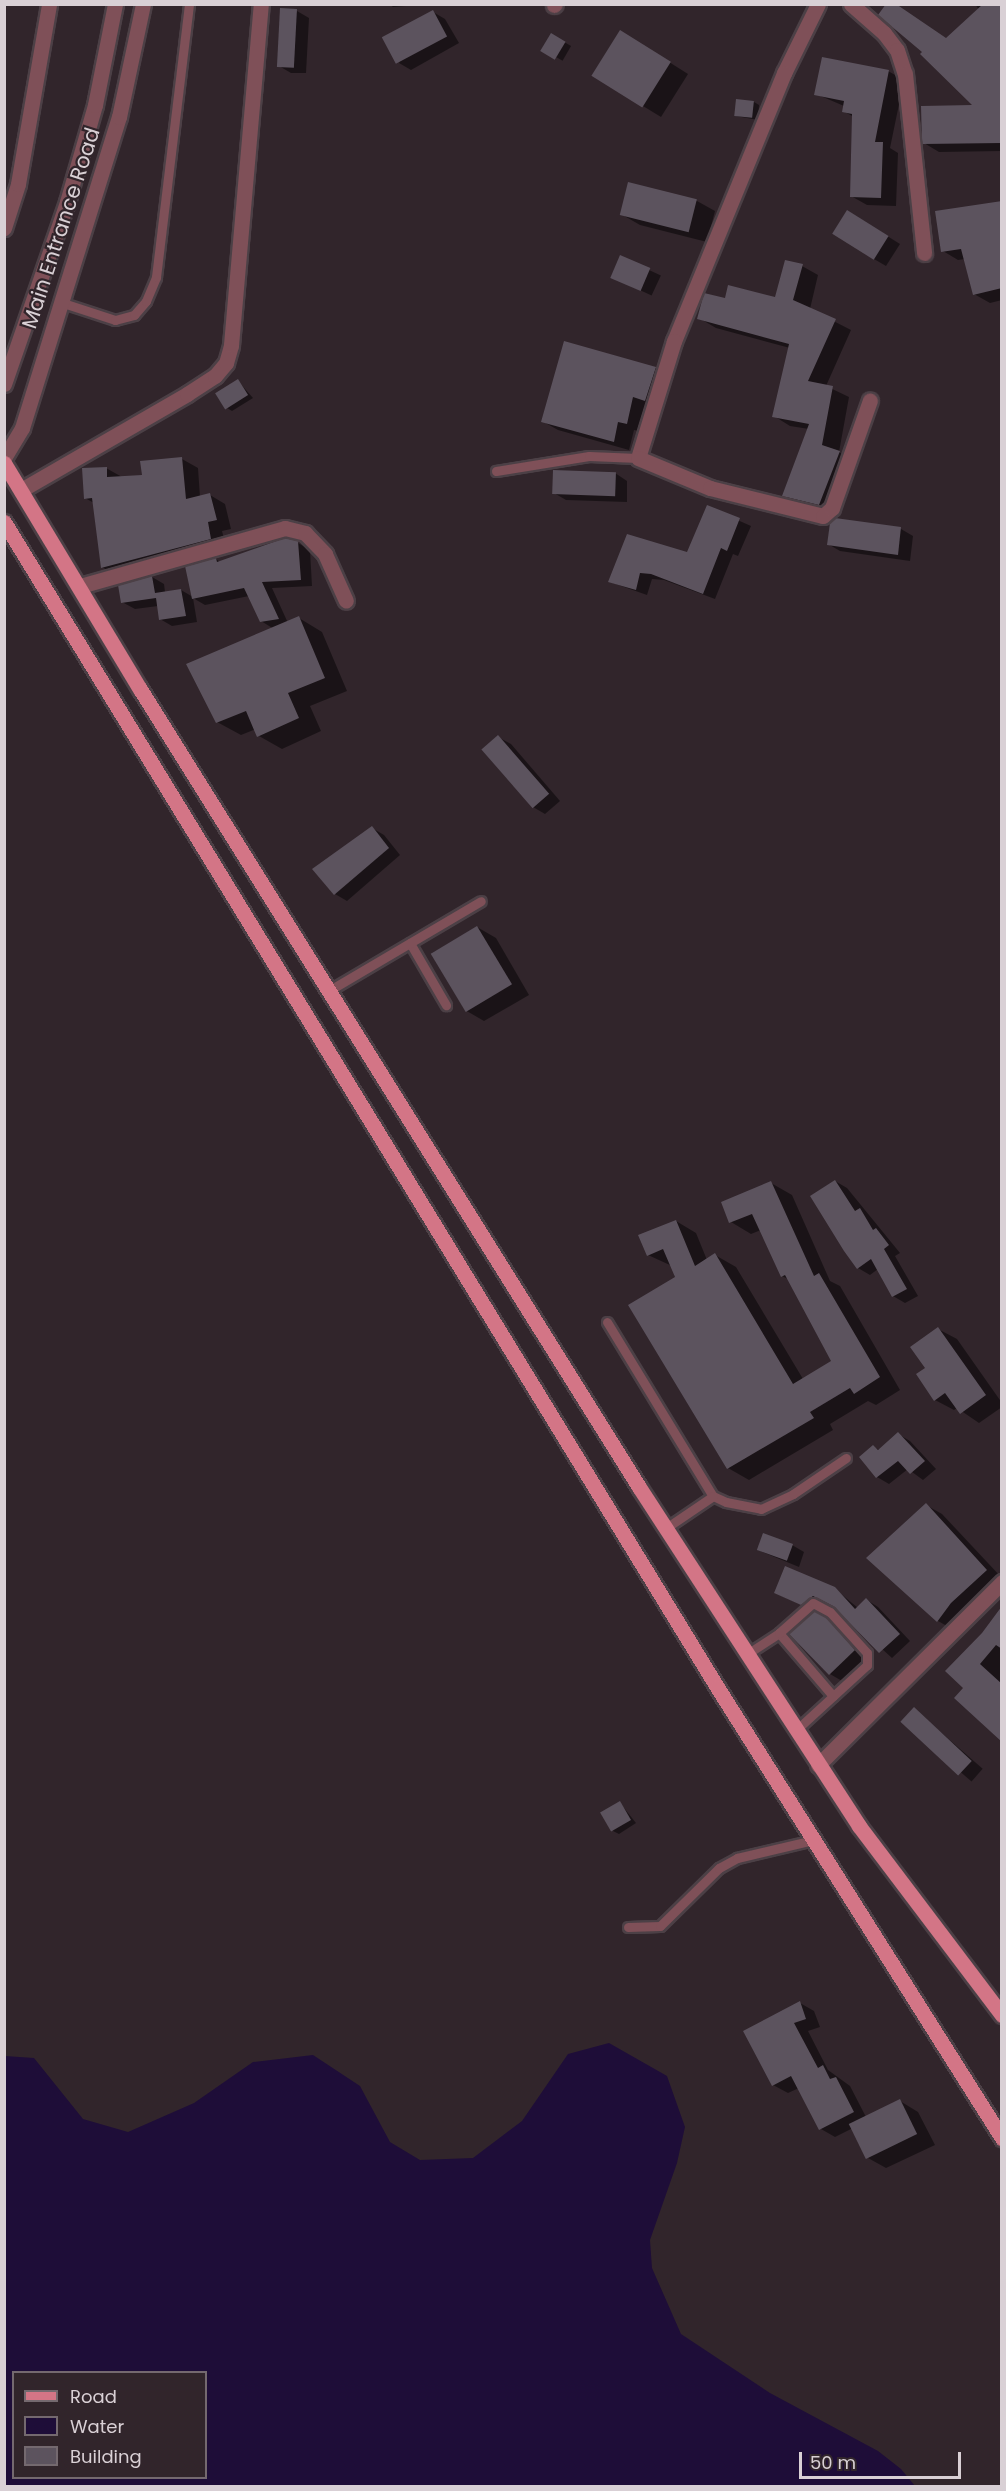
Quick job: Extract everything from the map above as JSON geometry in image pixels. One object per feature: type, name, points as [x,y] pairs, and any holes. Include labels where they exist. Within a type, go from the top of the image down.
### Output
[{"type":"main road","points":[[4,464],[80,586],[140,690],[795,1731],[1002,2015]]},
{"type":"main road","points":[[4,522],[813,1840],[1002,2138]]},
{"type":"street","points":[[4,228],[18,184],[50,4]]},
{"type":"street","points":[[4,384],[70,191],[94,105],[115,4]]},
{"type":"street","name":"Main Entrance Road","points":[[4,458],[22,428],[118,117],[143,4]]},
{"type":"street","points":[[21,490],[187,394],[215,376],[225,363],[231,345],[261,4]]},
{"type":"street","points":[[818,4],[784,73],[674,341],[638,458],[710,488],[823,516],[832,508],[870,400]]},
{"type":"street","points":[[851,4],[891,41],[905,74],[924,253]]},
{"type":"street","points":[[80,586],[285,528],[305,533],[325,554],[346,602]]},
{"type":"street","points":[[818,1765],[1002,1582]]},
{"type":"lane","points":[[60,302],[115,320],[134,315],[146,301],[156,277],[189,4]]},
{"type":"lane","points":[[496,471],[589,456],[638,458]]},
{"type":"lane","points":[[330,990],[481,901]]},
{"type":"lane","points":[[410,943],[446,1005]]},
{"type":"lane","points":[[607,1322],[713,1496],[726,1502],[761,1509],[793,1494],[846,1458]]},
{"type":"lane","points":[[666,1528],[713,1496]]},
{"type":"lane","points":[[747,1654],[779,1633],[813,1603],[830,1612],[867,1653],[867,1665],[795,1731]]},
{"type":"lane","points":[[779,1633],[833,1696]]},
{"type":"lane","points":[[628,1927],[660,1926],[719,1868],[737,1858],[813,1840]]},
{"type":"water","points":[[609,2043],[667,2076],[685,2127],[677,2163],[650,2240],[652,2268],[681,2334],[770,2393],[878,2451],[901,2469],[915,2486],[5,2486],[5,2056],[34,2058],[83,2119],[128,2132],[194,2103],[253,2062],[313,2055],[360,2086],[390,2142],[420,2160],[473,2158],[522,2121],[568,2054]]},
{"type":"building","points":[[886,4],[896,4],[946,38],[983,4],[1002,4],[1002,143],[922,144],[921,106],[972,105],[920,54],[922,52],[878,15]]},
{"type":"building","points":[[280,8],[297,9],[294,68],[277,67]]},
{"type":"building","points":[[433,10],[447,36],[396,64],[382,37]]},
{"type":"building","points":[[620,30],[671,62],[642,108],[591,76]]},
{"type":"building","points":[[551,33],[566,42],[555,60],[540,51]]},
{"type":"building","points":[[822,57],[889,70],[875,142],[883,142],[881,198],[850,197],[852,114],[842,112],[844,101],[814,95]]},
{"type":"building","points":[[736,99],[754,101],[752,118],[734,116]]},
{"type":"building","points":[[628,182],[697,199],[689,232],[620,215]]},
{"type":"building","points":[[1002,201],[1002,288],[973,295],[961,249],[941,252],[935,211]]},
{"type":"building","points":[[847,210],[889,236],[874,260],[832,234]]},
{"type":"building","points":[[620,255],[650,268],[641,291],[610,278]]},
{"type":"building","points":[[785,260],[803,264],[793,300],[836,319],[808,381],[833,386],[822,445],[840,451],[819,505],[782,496],[809,424],[772,417],[789,344],[697,319],[704,293],[725,298],[728,285],[775,297]]},
{"type":"building","points":[[564,341],[656,367],[645,401],[633,397],[627,424],[618,422],[614,442],[541,422]]},
{"type":"building","points":[[238,379],[248,395],[225,409],[215,393]]},
{"type":"building","points":[[182,457],[186,499],[210,493],[217,520],[208,522],[211,539],[101,568],[92,498],[84,499],[82,468],[107,467],[107,477],[142,475],[140,461]]},
{"type":"building","points":[[553,470],[616,472],[615,496],[552,494]]},
{"type":"building","points":[[707,505],[740,518],[727,551],[721,548],[703,594],[651,574],[640,573],[636,590],[608,582],[627,534],[687,552]]},
{"type":"building","points":[[835,518],[901,527],[898,555],[827,545],[830,523]]},
{"type":"building","points":[[285,538],[298,541],[301,580],[262,582],[279,619],[260,622],[244,588],[192,599],[185,566],[216,558],[217,562]]},
{"type":"building","points":[[152,576],[155,593],[181,589],[186,616],[159,620],[156,598],[121,603],[118,585]]},
{"type":"building","points":[[299,616],[325,678],[288,693],[299,718],[257,737],[246,711],[216,723],[186,664]]},
{"type":"building","points":[[498,735],[549,794],[533,808],[481,749]]},
{"type":"building","points":[[372,826],[389,848],[334,895],[312,869]]},
{"type":"building","points":[[477,926],[512,984],[466,1012],[431,954]]},
{"type":"building","points":[[835,1180],[855,1211],[860,1208],[873,1230],[876,1228],[889,1245],[884,1249],[907,1289],[892,1297],[871,1259],[857,1269],[844,1251],[810,1196]]},
{"type":"building","points":[[771,1181],[814,1276],[819,1273],[880,1377],[854,1394],[850,1388],[810,1412],[814,1418],[727,1469],[628,1305],[675,1277],[663,1249],[647,1256],[638,1235],[676,1220],[695,1266],[715,1253],[793,1384],[831,1361],[785,1275],[781,1277],[752,1214],[729,1223],[721,1202]]},
{"type":"building","points":[[938,1327],[986,1395],[960,1414],[945,1393],[934,1401],[916,1374],[925,1368],[910,1347]]},
{"type":"building","points":[[898,1432],[925,1461],[910,1474],[898,1461],[876,1478],[859,1457],[873,1445],[878,1450]]},
{"type":"building","points":[[926,1503],[987,1570],[951,1603],[937,1622],[866,1558]]},
{"type":"building","points":[[763,1533],[793,1544],[787,1561],[757,1550]]},
{"type":"building","points":[[785,1566],[835,1587],[855,1609],[866,1598],[900,1634],[879,1653],[833,1606],[813,1596],[801,1605],[774,1593]]},
{"type":"building","points":[[1002,1606],[1002,1649],[996,1645],[980,1664],[1002,1684],[1002,1742],[954,1698],[963,1688],[945,1671],[982,1633]]},
{"type":"building","points":[[814,1611],[826,1617],[855,1650],[829,1675],[789,1634]]},
{"type":"building","points":[[914,1707],[972,1761],[958,1776],[900,1722]]},
{"type":"building","points":[[620,1801],[631,1820],[611,1832],[600,1812]]},
{"type":"building","points":[[800,2001],[806,2019],[794,2023],[818,2068],[823,2065],[830,2079],[836,2077],[854,2112],[819,2130],[791,2076],[772,2086],[743,2031]]},
{"type":"building","points":[[900,2099],[917,2134],[866,2159],[849,2124]]}]
